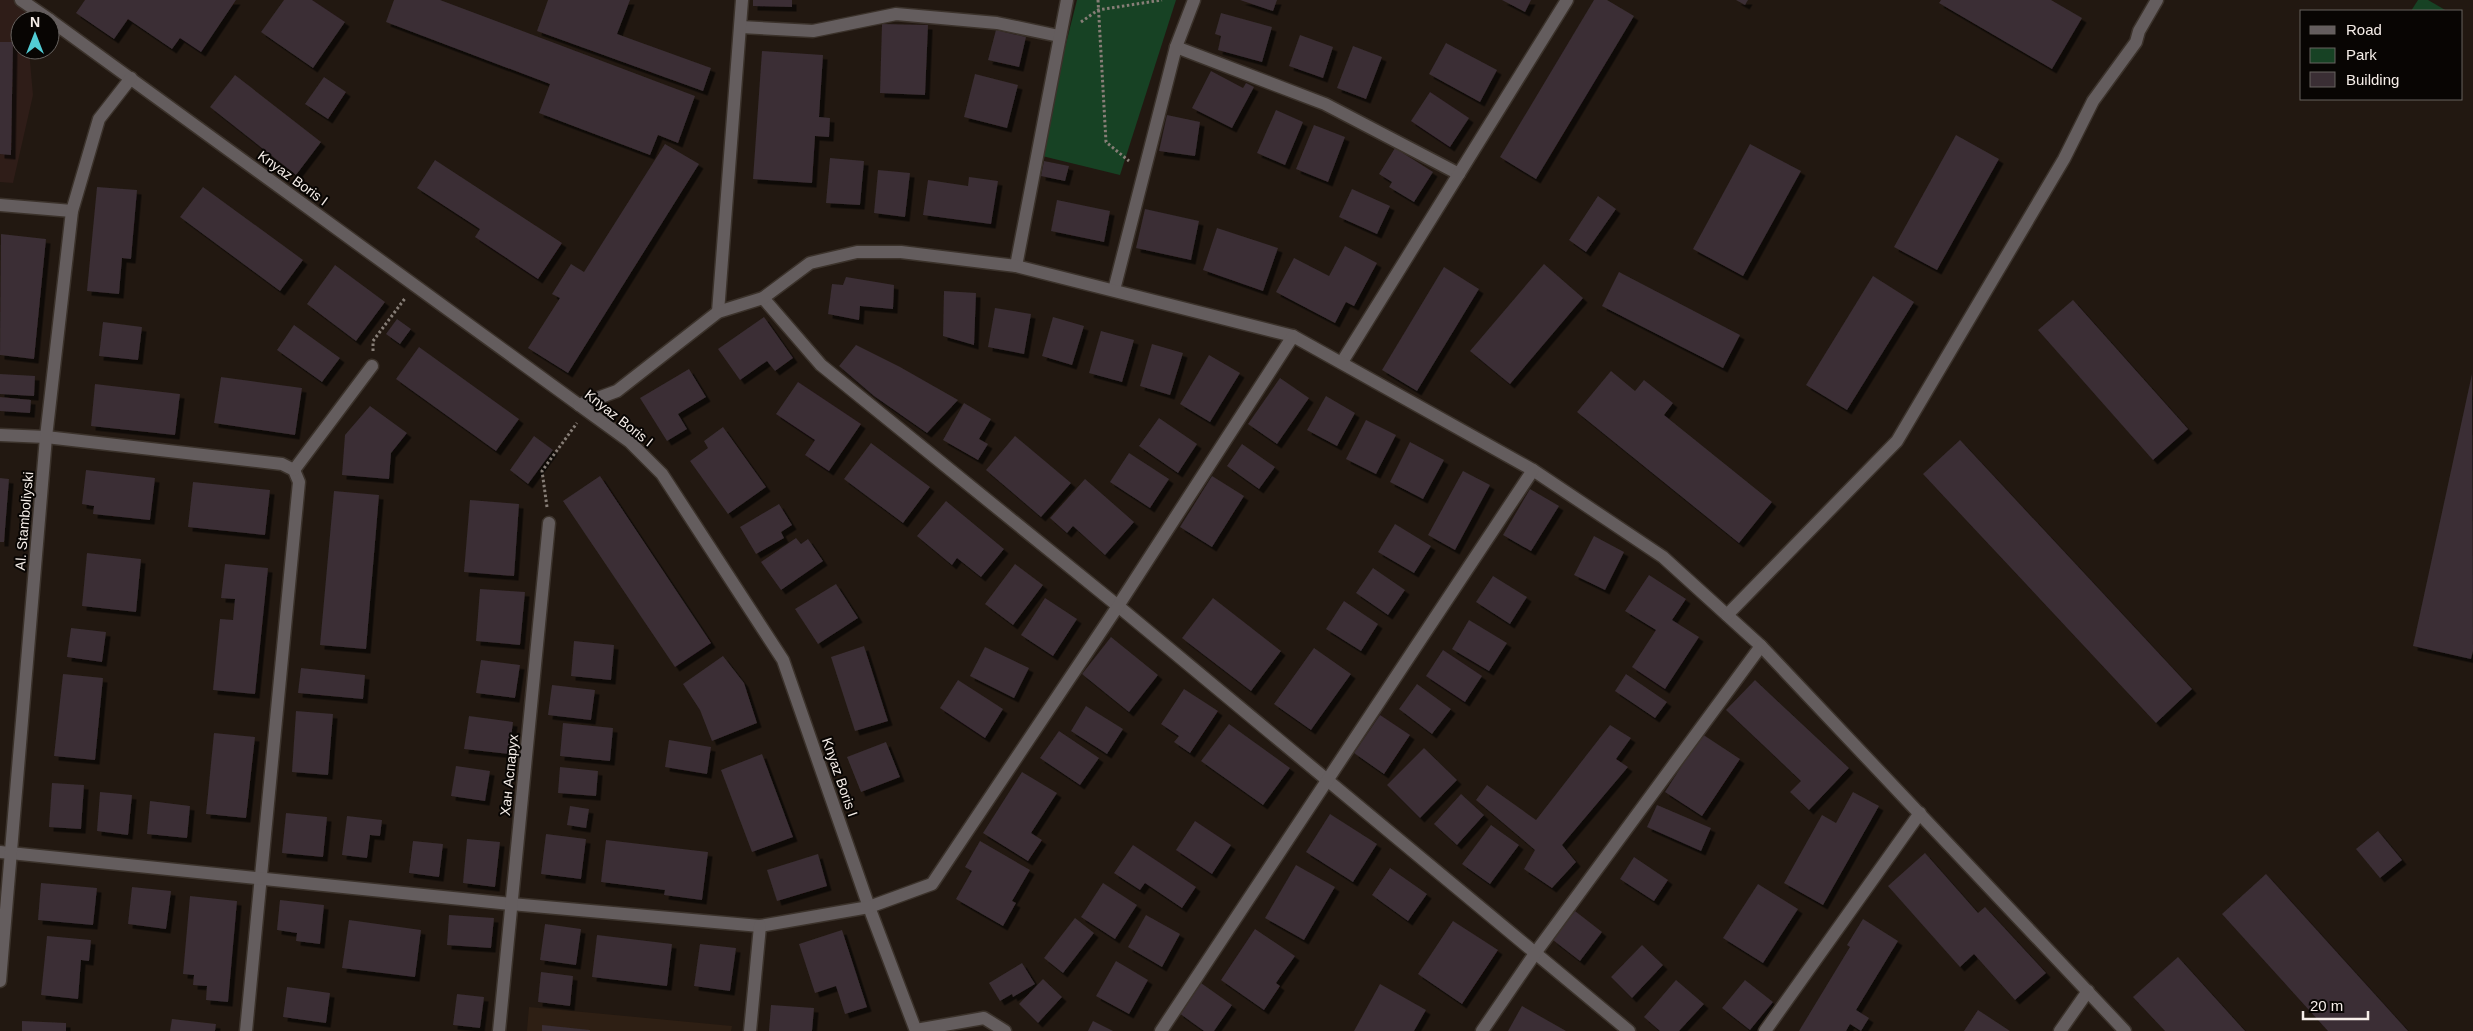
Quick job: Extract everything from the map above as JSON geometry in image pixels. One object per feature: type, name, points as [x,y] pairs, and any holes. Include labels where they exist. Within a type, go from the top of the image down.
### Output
[{"type":"street","name":"Knyaz Boris I","points":[[21,0],[36,10]]},
{"type":"street","points":[[718,312],[722,240],[742,0]]},
{"type":"street","points":[[1016,266],[1067,0]]},
{"type":"street","points":[[1114,290],[1176,47],[1194,0]]},
{"type":"street","points":[[1342,362],[1568,0]]},
{"type":"street","points":[[1727,615],[1896,441],[2064,159],[2093,101],[2136,42],[2139,30],[2157,0]]},
{"type":"street","points":[[741,27],[813,30],[896,14],[997,23],[1059,36]]},
{"type":"street","name":"Knyaz Boris I","points":[[60,27],[630,442],[662,474],[783,660],[869,907],[916,1031]]},
{"type":"street","points":[[1176,47],[1325,104],[1459,174]]},
{"type":"street","name":"Al. Stamboliyski","points":[[0,981],[6,852],[46,438],[72,210],[99,120],[131,78]]},
{"type":"street","points":[[0,205],[72,210]]},
{"type":"street","points":[[582,408],[617,391],[718,312],[763,298],[810,262],[857,252],[901,252],[1016,266],[1293,336],[1533,470],[1663,557],[1761,646],[2125,1031]]},
{"type":"street","points":[[763,298],[821,365],[1118,606],[1629,1031]]},
{"type":"street","points":[[6,852],[262,880],[760,926],[869,907],[932,884],[1118,606],[1293,336]]},
{"type":"street","points":[[294,470],[372,366]]},
{"type":"street","points":[[0,435],[46,438],[282,464],[294,470],[298,482],[262,880],[246,1031]]},
{"type":"street","points":[[1162,1031],[1533,470]]},
{"type":"street","name":"Хан Аспарух","points":[[499,1031],[549,523]]},
{"type":"street","points":[[1482,1031],[1536,952],[1761,646]]},
{"type":"street","points":[[1766,1031],[1920,813]]},
{"type":"street","points":[[750,1031],[760,926]]},
{"type":"street","points":[[2060,1031],[2088,991]]},
{"type":"street","points":[[916,1031],[984,1018],[1005,1031]]},
{"type":"path","points":[[1098,0],[1106,142],[1144,173]]},
{"type":"path","points":[[1059,36],[1098,10],[1162,0]]},
{"type":"path","points":[[372,366],[374,341],[414,285]]},
{"type":"path","points":[[549,523],[542,471],[582,408]]},
{"type":"shaded area","points":[[0,0],[25,0],[26,10],[10,10],[10,60],[30,60],[33,95],[13,183],[0,182]]},
{"type":"shaded area","points":[[529,1007],[732,1026],[731,1031],[527,1031]]},
{"type":"green space","points":[[1077,0],[1176,0],[1120,175],[1038,155]]},
{"type":"green space","points":[[2418,0],[2428,0],[2445,10],[2412,10]]},
{"type":"building","points":[[85,0],[236,0],[201,52],[180,38],[172,49],[128,19],[114,39],[76,13]]},
{"type":"building","points":[[284,0],[312,0],[345,22],[313,68],[261,32]]},
{"type":"building","points":[[394,0],[440,0],[695,96],[678,143],[658,135],[650,155],[539,113],[550,84],[386,22]]},
{"type":"building","points":[[548,0],[630,0],[617,34],[711,68],[703,91],[537,31]]},
{"type":"building","points":[[753,0],[792,0],[792,7],[753,6]]},
{"type":"building","points":[[1240,0],[1277,0],[1273,11]]},
{"type":"building","points":[[1502,0],[1531,0],[1525,12]]},
{"type":"building","points":[[1594,0],[1607,0],[1634,16],[1536,179],[1500,157]]},
{"type":"building","points":[[1736,0],[1748,0],[1745,5]]},
{"type":"building","points":[[1941,0],[2051,0],[2082,18],[2052,69],[1939,3]]},
{"type":"building","points":[[1221,13],[1272,27],[1262,62],[1218,50],[1221,36],[1215,34]]},
{"type":"building","points":[[882,24],[928,25],[925,95],[880,93]]},
{"type":"building","points":[[996,30],[1026,37],[1019,67],[988,60]]},
{"type":"building","points":[[1300,35],[1333,47],[1323,78],[1289,66]]},
{"type":"building","points":[[0,42],[10,42],[10,60],[13,60],[11,155],[0,154]]},
{"type":"building","points":[[1446,43],[1497,70],[1480,102],[1429,74]]},
{"type":"building","points":[[1353,46],[1382,57],[1366,99],[1337,88]]},
{"type":"building","points":[[762,51],[823,55],[819,117],[830,118],[829,137],[815,136],[812,183],[753,179]]},
{"type":"building","points":[[1211,71],[1243,88],[1246,83],[1254,87],[1232,128],[1192,108]]},
{"type":"building","points":[[975,74],[1018,85],[1007,128],[964,117]]},
{"type":"building","points":[[235,75],[321,142],[296,175],[210,107]]},
{"type":"building","points":[[324,77],[346,92],[328,119],[305,104]]},
{"type":"building","points":[[1430,92],[1469,118],[1450,147],[1411,121]]},
{"type":"building","points":[[1276,110],[1303,122],[1285,165],[1257,153]]},
{"type":"building","points":[[1167,115],[1200,122],[1195,156],[1159,151]]},
{"type":"building","points":[[1314,125],[1345,137],[1328,182],[1296,169]]},
{"type":"building","points":[[1956,135],[1999,159],[1937,270],[1894,247]]},
{"type":"building","points":[[665,144],[699,164],[568,373],[528,348],[560,298],[552,294],[571,264],[584,272]]},
{"type":"building","points":[[1750,144],[1801,171],[1743,276],[1693,249]]},
{"type":"building","points":[[1395,148],[1433,172],[1414,202],[1389,187],[1392,182],[1379,174]]},
{"type":"building","points":[[830,158],[864,161],[860,205],[826,203]]},
{"type":"building","points":[[435,160],[562,243],[538,279],[475,237],[480,229],[417,188]]},
{"type":"building","points":[[1044,161],[1069,166],[1065,181],[1041,176]]},
{"type":"building","points":[[878,170],[910,173],[905,217],[874,213]]},
{"type":"building","points":[[969,177],[998,181],[991,224],[923,215],[928,180],[968,186]]},
{"type":"building","points":[[97,187],[137,190],[131,259],[122,258],[119,294],[87,291]]},
{"type":"building","points":[[203,187],[303,260],[280,291],[180,217]]},
{"type":"building","points":[[1352,189],[1390,206],[1377,234],[1339,217]]},
{"type":"building","points":[[1598,196],[1616,209],[1586,252],[1569,240]]},
{"type":"building","points":[[1057,200],[1110,211],[1104,242],[1051,231]]},
{"type":"building","points":[[1145,209],[1199,221],[1191,260],[1136,248]]},
{"type":"building","points":[[1217,228],[1278,248],[1263,291],[1203,270]]},
{"type":"building","points":[[1,234],[46,239],[34,359],[0,355]]},
{"type":"building","points":[[1345,246],[1377,263],[1354,306],[1346,302],[1335,323],[1276,292],[1294,258],[1329,276]]},
{"type":"building","points":[[1544,264],[1583,298],[1510,384],[1470,351]]},
{"type":"building","points":[[335,265],[385,302],[356,341],[307,304]]},
{"type":"building","points":[[1444,267],[1479,289],[1417,391],[1382,370]]},
{"type":"building","points":[[1619,272],[1740,335],[1723,368],[1602,306]]},
{"type":"building","points":[[1873,276],[1914,302],[1847,410],[1806,385]]},
{"type":"building","points":[[846,277],[894,285],[893,309],[860,306],[859,320],[828,314],[832,284],[843,285]]},
{"type":"building","points":[[944,291],[976,293],[974,345],[943,336]]},
{"type":"building","points":[[2073,300],[2188,429],[2153,460],[2038,330]]},
{"type":"building","points":[[995,308],[1031,314],[1024,354],[988,347]]},
{"type":"building","points":[[764,317],[793,358],[775,371],[767,361],[740,380],[718,349]]},
{"type":"building","points":[[1053,317],[1084,326],[1072,365],[1042,356]]},
{"type":"building","points":[[397,319],[411,329],[400,344],[386,334]]},
{"type":"building","points":[[103,322],[142,327],[138,360],[99,356]]},
{"type":"building","points":[[294,325],[340,358],[322,382],[277,350]]},
{"type":"building","points":[[1101,331],[1134,340],[1122,382],[1089,373]]},
{"type":"building","points":[[1152,344],[1183,353],[1170,395],[1140,386]]},
{"type":"building","points":[[856,345],[900,367],[958,400],[927,433],[874,396],[839,366]]},
{"type":"building","points":[[419,347],[519,419],[496,451],[396,379]]},
{"type":"building","points":[[1209,355],[1240,373],[1210,422],[1180,404]]},
{"type":"building","points":[[689,369],[706,397],[678,414],[687,429],[667,441],[640,398]]},
{"type":"building","points":[[1611,371],[1635,391],[1644,380],[1673,403],[1664,415],[1772,502],[1739,543],[1577,412]]},
{"type":"building","points":[[0,374],[35,376],[34,396],[0,394]]},
{"type":"building","points":[[2472,374],[2473,651],[2471,659],[2413,646]]},
{"type":"building","points":[[221,377],[302,388],[295,435],[214,423]]},
{"type":"building","points":[[1280,378],[1309,398],[1277,444],[1248,424]]},
{"type":"building","points":[[798,382],[861,424],[829,471],[805,455],[815,440],[776,414]]},
{"type":"building","points":[[95,384],[180,394],[175,435],[91,426]]},
{"type":"building","points":[[1326,396],[1355,413],[1337,446],[1307,430]]},
{"type":"building","points":[[0,397],[31,400],[30,413],[0,411]]},
{"type":"building","points":[[964,403],[991,419],[979,439],[988,444],[978,460],[943,440]]},
{"type":"building","points":[[370,406],[407,433],[391,453],[389,479],[342,475],[345,435]]},
{"type":"building","points":[[1159,418],[1197,444],[1178,473],[1139,446]]},
{"type":"building","points":[[1366,420],[1396,435],[1376,474],[1346,459]]},
{"type":"building","points":[[723,427],[766,487],[728,514],[690,461],[708,448],[704,441]]},
{"type":"building","points":[[534,436],[553,450],[528,484],[510,470]]},
{"type":"building","points":[[1015,436],[1071,483],[1041,517],[986,470]]},
{"type":"building","points":[[1960,440],[2192,689],[2156,723],[1923,474]]},
{"type":"building","points":[[1410,442],[1444,460],[1423,499],[1390,482]]},
{"type":"building","points":[[871,443],[930,487],[903,523],[844,479]]},
{"type":"building","points":[[1242,444],[1275,467],[1259,489],[1227,466]]},
{"type":"building","points":[[1129,453],[1169,479],[1150,508],[1110,482]]},
{"type":"building","points":[[86,470],[155,478],[150,520],[93,514],[94,506],[82,504]]},
{"type":"building","points":[[1463,471],[1490,485],[1455,550],[1428,535]]},
{"type":"building","points":[[600,476],[711,643],[675,667],[563,501]]},
{"type":"building","points":[[1212,476],[1244,496],[1212,547],[1180,527]]},
{"type":"building","points":[[0,478],[9,479],[4,542],[0,542]]},
{"type":"building","points":[[1085,479],[1134,522],[1105,555],[1073,526],[1067,533],[1050,518]]},
{"type":"building","points":[[193,482],[270,490],[265,535],[188,527]]},
{"type":"building","points":[[1530,489],[1559,506],[1531,551],[1503,535]]},
{"type":"building","points":[[334,491],[379,495],[366,649],[320,645]]},
{"type":"building","points":[[470,500],[519,504],[514,576],[464,572]]},
{"type":"building","points":[[946,501],[1004,549],[981,577],[957,558],[952,565],[917,536]]},
{"type":"building","points":[[779,504],[792,525],[781,532],[784,538],[756,554],[740,527]]},
{"type":"building","points":[[1395,524],[1431,546],[1414,573],[1378,552]]},
{"type":"building","points":[[1594,536],[1624,552],[1605,590],[1574,575]]},
{"type":"building","points":[[796,538],[801,544],[808,539],[823,561],[781,590],[761,562]]},
{"type":"building","points":[[87,553],[141,559],[136,612],[82,606]]},
{"type":"building","points":[[225,564],[268,568],[255,694],[213,690],[220,619],[233,620],[235,599],[221,598]]},
{"type":"building","points":[[1015,564],[1043,585],[1013,625],[985,604]]},
{"type":"building","points":[[1373,568],[1405,590],[1388,615],[1356,593]]},
{"type":"building","points":[[1649,575],[1686,599],[1672,620],[1699,637],[1665,689],[1632,667],[1656,630],[1625,611]]},
{"type":"building","points":[[1493,576],[1527,597],[1510,624],[1476,602]]},
{"type":"building","points":[[836,584],[858,618],[818,644],[795,609]]},
{"type":"building","points":[[480,589],[525,592],[520,645],[476,641]]},
{"type":"building","points":[[1045,598],[1077,619],[1053,656],[1021,635]]},
{"type":"building","points":[[1213,598],[1281,651],[1251,691],[1182,638]]},
{"type":"building","points":[[1344,601],[1378,624],[1361,651],[1326,629]]},
{"type":"building","points":[[1469,620],[1507,643],[1489,671],[1452,649]]},
{"type":"building","points":[[71,628],[106,632],[102,662],[67,657]]},
{"type":"building","points":[[1111,637],[1158,675],[1129,712],[1082,674]]},
{"type":"building","points":[[574,641],[614,645],[611,680],[571,676]]},
{"type":"building","points":[[864,646],[888,721],[855,731],[831,657]]},
{"type":"building","points":[[985,647],[1029,668],[1014,698],[970,676]]},
{"type":"building","points":[[1314,648],[1351,674],[1311,730],[1274,704]]},
{"type":"building","points":[[1443,650],[1482,676],[1465,702],[1426,676]]},
{"type":"building","points":[[723,656],[744,683],[757,723],[712,741],[700,710],[683,684]]},
{"type":"building","points":[[481,660],[520,665],[515,698],[476,693]]},
{"type":"building","points":[[301,668],[365,675],[363,699],[298,693]]},
{"type":"building","points":[[63,674],[103,678],[95,760],[54,756]]},
{"type":"building","points":[[1626,674],[1667,702],[1655,718],[1615,691]]},
{"type":"building","points":[[958,680],[1003,709],[985,738],[940,708]]},
{"type":"building","points":[[1755,680],[1849,768],[1809,810],[1790,792],[1801,781],[1726,710]]},
{"type":"building","points":[[1417,684],[1451,709],[1432,734],[1399,709]]},
{"type":"building","points":[[552,685],[595,690],[591,720],[548,715]]},
{"type":"building","points":[[1184,689],[1218,711],[1190,753],[1174,742],[1179,736],[1161,724]]},
{"type":"building","points":[[1086,706],[1123,729],[1107,754],[1071,731]]},
{"type":"building","points":[[296,711],[333,714],[328,775],[292,772]]},
{"type":"building","points":[[1380,715],[1410,735],[1384,774],[1354,753]]},
{"type":"building","points":[[469,716],[513,722],[509,754],[464,749]]},
{"type":"building","points":[[563,723],[613,728],[610,761],[560,756]]},
{"type":"building","points":[[1229,724],[1290,768],[1263,805],[1201,761]]},
{"type":"building","points":[[1610,725],[1631,738],[1616,759],[1628,767],[1562,845],[1576,862],[1552,888],[1524,869],[1535,850],[1476,800],[1487,785],[1536,820]]},
{"type":"building","points":[[1059,731],[1099,758],[1080,785],[1040,758]]},
{"type":"building","points":[[214,733],[255,737],[246,818],[206,814]]},
{"type":"building","points":[[1702,734],[1740,759],[1702,816],[1665,792]]},
{"type":"building","points":[[669,740],[711,747],[707,774],[665,767]]},
{"type":"building","points":[[886,742],[900,777],[861,792],[847,757]]},
{"type":"building","points":[[1424,748],[1457,780],[1420,818],[1387,785]]},
{"type":"building","points":[[762,754],[793,837],[752,852],[721,770]]},
{"type":"building","points":[[456,766],[490,771],[485,801],[451,796]]},
{"type":"building","points":[[560,767],[598,771],[596,796],[558,793]]},
{"type":"building","points":[[1022,772],[1057,793],[1031,833],[1042,840],[1028,861],[983,833]]},
{"type":"building","points":[[52,783],[84,785],[81,829],[49,827]]},
{"type":"building","points":[[100,792],[132,795],[128,835],[97,831]]},
{"type":"building","points":[[1853,792],[1879,806],[1823,905],[1784,883],[1822,815],[1836,823]]},
{"type":"building","points":[[1461,794],[1484,815],[1457,845],[1434,824]]},
{"type":"building","points":[[150,801],[190,806],[187,838],[147,834]]},
{"type":"building","points":[[1657,805],[1711,828],[1701,851],[1647,827]]},
{"type":"building","points":[[570,806],[589,809],[586,828],[567,825]]},
{"type":"building","points":[[286,813],[327,817],[323,857],[282,853]]},
{"type":"building","points":[[1330,814],[1377,844],[1353,882],[1306,852]]},
{"type":"building","points":[[347,816],[382,820],[380,836],[370,835],[367,858],[342,855]]},
{"type":"building","points":[[1195,821],[1231,845],[1212,874],[1176,850]]},
{"type":"building","points":[[1491,825],[1519,845],[1490,884],[1462,864]]},
{"type":"building","points":[[2378,831],[2402,860],[2380,878],[2356,849]]},
{"type":"building","points":[[546,834],[586,839],[581,879],[541,874]]},
{"type":"building","points":[[467,839],[500,842],[495,887],[463,883]]},
{"type":"building","points":[[606,840],[708,852],[702,900],[664,895],[665,890],[601,882]]},
{"type":"building","points":[[413,841],[443,844],[439,877],[409,873]]},
{"type":"building","points":[[980,841],[1030,870],[1012,901],[1016,903],[1003,926],[956,899],[972,871],[965,867]]},
{"type":"building","points":[[1133,845],[1196,887],[1182,908],[1145,883],[1140,890],[1114,873]]},
{"type":"building","points":[[1925,853],[1978,913],[1985,907],[2046,973],[2015,1000],[1974,954],[1960,967],[1888,886]]},
{"type":"building","points":[[818,854],[827,886],[777,901],[767,870]]},
{"type":"building","points":[[1634,857],[1668,880],[1654,901],[1620,879]]},
{"type":"building","points":[[1296,865],[1335,887],[1304,940],[1265,918]]},
{"type":"building","points":[[1390,868],[1427,894],[1408,921],[1372,895]]},
{"type":"building","points":[[2266,874],[2408,1031],[2328,1031],[2222,914]]},
{"type":"building","points":[[41,883],[97,888],[93,925],[38,920]]},
{"type":"building","points":[[1103,883],[1137,905],[1115,939],[1081,917]]},
{"type":"building","points":[[1758,884],[1798,909],[1763,963],[1723,938]]},
{"type":"building","points":[[132,887],[171,891],[166,929],[128,924]]},
{"type":"building","points":[[190,896],[237,901],[228,1002],[206,1000],[207,986],[193,985],[194,975],[183,974]]},
{"type":"building","points":[[280,900],[324,905],[320,944],[296,941],[297,933],[277,930]]},
{"type":"building","points":[[1575,911],[1602,932],[1580,961],[1553,940]]},
{"type":"building","points":[[449,915],[494,918],[491,948],[447,945]]},
{"type":"building","points":[[1146,915],[1180,934],[1162,967],[1128,947]]},
{"type":"building","points":[[1075,918],[1094,933],[1063,973],[1044,958]]},
{"type":"building","points":[[1863,919],[1898,941],[1856,1010],[1869,1018],[1861,1031],[1850,1024],[1846,1031],[1799,1031],[1850,947],[1847,945]]},
{"type":"building","points":[[349,920],[421,930],[415,977],[342,968]]},
{"type":"building","points":[[1453,921],[1498,950],[1462,1004],[1418,974]]},
{"type":"building","points":[[545,924],[581,929],[576,965],[540,960]]},
{"type":"building","points":[[1255,929],[1295,956],[1276,983],[1280,986],[1264,1010],[1221,980]]},
{"type":"building","points":[[842,930],[867,1007],[845,1014],[836,986],[815,993],[799,944]]},
{"type":"building","points":[[597,935],[672,944],[667,986],[592,977]]},
{"type":"building","points":[[47,936],[91,940],[89,961],[81,960],[78,999],[41,995]]},
{"type":"building","points":[[700,944],[736,948],[730,991],[694,986]]},
{"type":"building","points":[[1642,945],[1663,965],[1632,998],[1611,977]]},
{"type":"building","points":[[2178,957],[2245,1031],[2165,1031],[2133,997]]},
{"type":"building","points":[[1116,961],[1148,980],[1129,1014],[1096,996]]},
{"type":"building","points":[[1022,963],[1035,984],[1013,997],[1012,994],[1000,1001],[989,983]]},
{"type":"building","points":[[541,972],[573,976],[570,1006],[538,1002]]},
{"type":"building","points":[[1043,979],[1062,997],[1038,1023],[1019,1004]]},
{"type":"building","points":[[1676,980],[1704,1004],[1679,1031],[1660,1031],[1644,1017]]},
{"type":"building","points":[[1745,980],[1773,1002],[1750,1030],[1722,1008]]},
{"type":"building","points":[[1201,983],[1232,1005],[1214,1031],[1204,1031],[1179,1013]]},
{"type":"building","points":[[1380,984],[1426,1010],[1414,1031],[1354,1031]]},
{"type":"building","points":[[287,987],[330,993],[326,1023],[283,1017]]},
{"type":"building","points":[[457,994],[484,997],[480,1028],[453,1025]]},
{"type":"building","points":[[771,1005],[814,1008],[812,1031],[769,1031]]},
{"type":"building","points":[[1522,1006],[1566,1031],[1508,1031]]},
{"type":"building","points":[[1978,1010],[2010,1031],[1964,1031]]},
{"type":"building","points":[[172,1019],[216,1024],[215,1031],[170,1031]]},
{"type":"building","points":[[22,1021],[66,1023],[66,1031],[22,1031]]},
{"type":"building","points":[[1093,1021],[1113,1031],[1088,1031]]},
{"type":"building","points":[[542,1025],[590,1030],[590,1031],[542,1031]]}]
